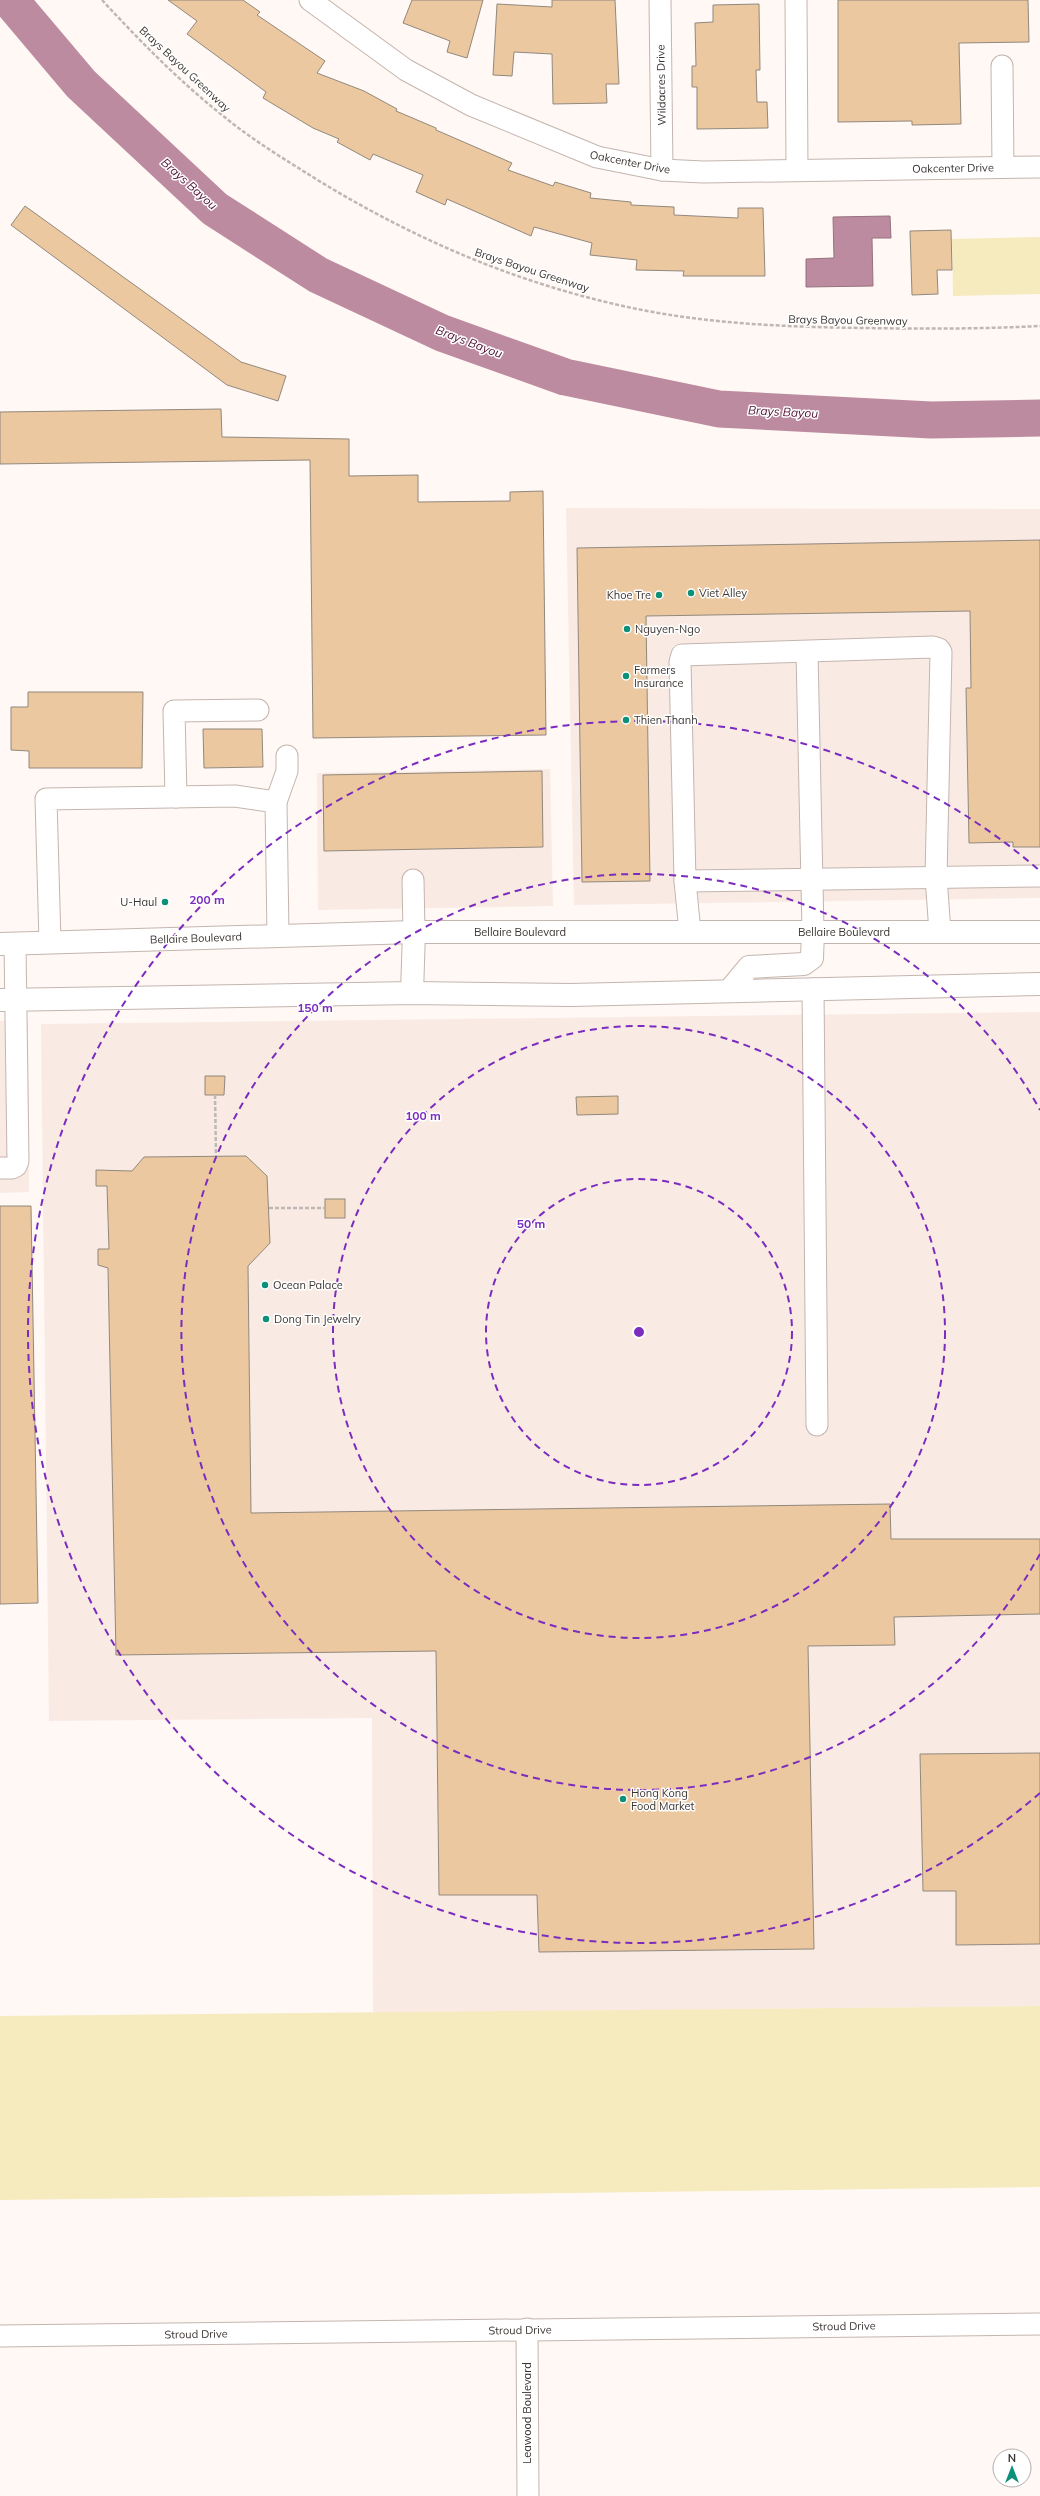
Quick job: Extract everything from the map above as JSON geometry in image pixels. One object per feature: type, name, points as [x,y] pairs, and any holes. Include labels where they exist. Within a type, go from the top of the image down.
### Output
[{"type":"main road","name":"Bellaire Boulevard","points":[[8,944],[414,932],[1040,932]]},
{"type":"main road","points":[[412,994],[414,932]]},
{"type":"main road","points":[[729,991],[749,967],[804,964],[812,958],[813,932]]},
{"type":"main road","points":[[8,1000],[412,994],[571,995],[1040,984]]},
{"type":"street","name":"Oakcenter Drive","points":[[310,0],[406,70],[471,105],[597,158],[662,170],[703,172],[1040,167]]},
{"type":"street","name":"Wildacres Drive","points":[[660,0],[662,170]]},
{"type":"street","points":[[796,0],[798,170]]},
{"type":"street","points":[[1002,66],[1003,167]]},
{"type":"street","points":[[690,932],[685,881],[680,670],[682,655],[939,649],[936,877],[940,932]]},
{"type":"street","points":[[807,652],[813,932]]},
{"type":"street","points":[[176,797],[174,711],[258,710]]},
{"type":"street","points":[[278,936],[276,802],[287,771],[287,756]]},
{"type":"street","points":[[50,942],[46,799],[235,796],[276,802]]},
{"type":"street","points":[[685,881],[1040,876]]},
{"type":"street","points":[[413,880],[414,932]]},
{"type":"street","points":[[0,1168],[12,1168],[16,1166],[18,1161],[8,1040],[8,944]]},
{"type":"street","points":[[812,989],[817,1425]]},
{"type":"street","name":"Stroud Drive","points":[[0,2336],[1040,2324]]},
{"type":"street","name":"Leawood Boulevard","points":[[527,2329],[528,2496]]},
{"type":"path","name":"Brays Bayou Greenway","points":[[102,0],[187,85],[254,140],[348,198],[441,247],[486,266],[582,295],[637,309],[739,323],[796,327],[971,330],[1040,326]]},
{"type":"path","points":[[215,1095],[216,1156]]},
{"type":"path","points":[[269,1208],[325,1208]]},
{"type":"shaded area","points":[[890,216],[891,238],[872,238],[873,286],[806,287],[806,259],[834,258],[833,217]]},
{"type":"shaded area","points":[[1040,237],[1040,294],[953,296],[952,239]]},
{"type":"shaded area","points":[[566,508],[1040,509],[1040,898],[574,905]]},
{"type":"shaded area","points":[[550,769],[553,906],[318,910],[317,773]]},
{"type":"shaded area","points":[[1040,1012],[1040,2006],[373,2013],[372,1718],[49,1721],[41,1024]]},
{"type":"shaded area","points":[[28,1020],[29,1192],[0,1193],[0,1021]]},
{"type":"shaded area","points":[[1040,2006],[1040,2187],[0,2200],[0,2016]]},
{"type":"building","points":[[168,0],[243,0],[260,12],[257,15],[325,61],[317,73],[364,91],[397,109],[396,111],[512,163],[508,170],[553,186],[555,182],[591,193],[590,198],[631,202],[631,205],[674,207],[674,215],[738,218],[738,208],[763,208],[765,276],[683,276],[684,271],[636,270],[637,260],[590,255],[592,243],[534,227],[531,236],[447,199],[445,205],[416,192],[423,175],[373,154],[370,160],[337,142],[339,139],[313,128],[263,98],[266,92],[187,34],[197,21]]},
{"type":"building","points":[[412,0],[483,0],[467,58],[447,52],[450,41],[403,23]]},
{"type":"building","points":[[552,0],[615,0],[619,84],[606,84],[607,103],[553,104],[552,54],[514,52],[512,76],[493,75],[497,4],[552,7]]},
{"type":"building","points":[[838,0],[1028,0],[1029,42],[959,43],[961,124],[912,125],[912,121],[838,122]]},
{"type":"building","points":[[759,4],[760,70],[756,70],[757,102],[767,102],[768,128],[697,129],[697,87],[692,87],[692,66],[696,66],[695,23],[713,22],[713,5]]},
{"type":"building","points":[[25,206],[241,362],[286,376],[278,401],[227,385],[11,225]]},
{"type":"building","points":[[951,230],[952,270],[937,270],[938,294],[912,295],[910,231]]},
{"type":"building","points":[[221,409],[222,437],[349,439],[349,476],[418,475],[418,502],[510,501],[510,492],[543,491],[546,735],[313,738],[310,460],[0,464],[0,412]]},
{"type":"building","points":[[1040,540],[1040,847],[1013,847],[1013,842],[969,843],[966,688],[971,688],[970,611],[646,616],[650,881],[582,882],[577,548]]},
{"type":"building","points":[[28,692],[143,692],[142,768],[29,768],[29,751],[11,750],[11,707],[28,707]]},
{"type":"building","points":[[203,729],[262,729],[263,767],[204,768]]},
{"type":"building","points":[[542,771],[543,847],[324,851],[323,775]]},
{"type":"building","points":[[205,1076],[225,1076],[224,1095],[205,1095]]},
{"type":"building","points":[[618,1096],[618,1114],[577,1115],[576,1097]]},
{"type":"building","points":[[246,1156],[267,1176],[270,1243],[248,1266],[251,1513],[890,1504],[891,1539],[1040,1539],[1040,1614],[894,1617],[895,1645],[808,1646],[814,1949],[539,1952],[537,1895],[439,1895],[436,1651],[116,1655],[108,1268],[98,1265],[98,1249],[109,1249],[107,1186],[96,1186],[96,1170],[132,1171],[144,1157]]},
{"type":"building","points":[[325,1199],[345,1199],[345,1218],[325,1218]]},
{"type":"building","points":[[0,1206],[31,1206],[38,1603],[0,1604]]},
{"type":"building","points":[[1040,1753],[1040,1944],[956,1945],[956,1891],[923,1891],[920,1754]]},
{"type":"waterway","name":"Brays Bayou","points":[[10,0],[81,84],[215,209],[318,275],[442,333],[565,377],[719,409],[931,420],[1040,418]]},
{"type":"place","name":"Viet Alley","points":[[691,593]]},
{"type":"place","name":"Khoe Tre","points":[[659,595]]},
{"type":"place","name":"Nguyen-Ngo","points":[[627,629]]},
{"type":"place","name":"Farmers Insurance","points":[[626,676]]},
{"type":"place","name":"Thien Thanh","points":[[626,720]]},
{"type":"place","name":"U-Haul","points":[[165,902]]},
{"type":"place","name":"Ocean Palace","points":[[265,1285]]},
{"type":"place","name":"Dong Tin Jewelry","points":[[266,1319]]},
{"type":"place","name":"Hong Kong Food Market","points":[[623,1799]]}]
